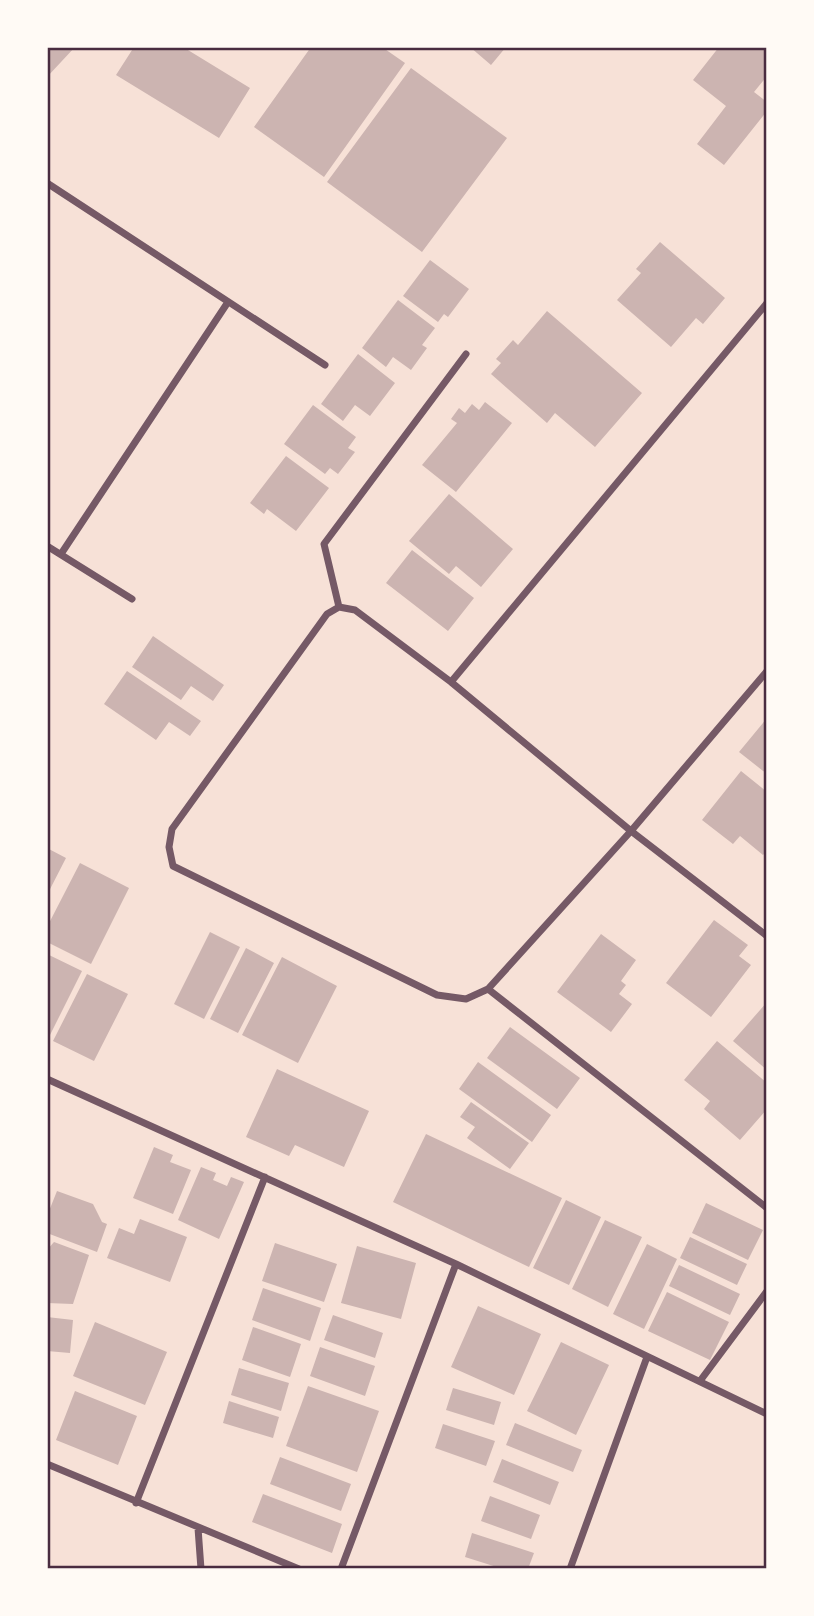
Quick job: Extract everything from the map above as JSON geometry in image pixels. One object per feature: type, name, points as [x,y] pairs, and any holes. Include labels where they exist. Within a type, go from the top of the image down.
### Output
[{"type":"street","points":[[47,183],[325,365]]},
{"type":"street","points":[[61,554],[228,302]]},
{"type":"street","points":[[451,682],[767,303]]},
{"type":"street","points":[[339,607],[324,544],[466,354]]},
{"type":"street","points":[[47,546],[132,600]]},
{"type":"street","points":[[767,671],[631,831],[488,989],[466,999],[437,995],[173,866],[169,847],[172,830],[327,614],[339,607],[355,610],[451,682],[631,831],[767,936]]},
{"type":"street","points":[[488,989],[767,1208]]},
{"type":"street","points":[[47,1079],[456,1264],[767,1414]]},
{"type":"street","points":[[136,1503],[265,1177]]},
{"type":"street","points":[[341,1569],[456,1264]]},
{"type":"street","points":[[700,1381],[767,1291]]},
{"type":"street","points":[[570,1569],[647,1357]]},
{"type":"street","points":[[47,1464],[299,1569]]},
{"type":"street","points":[[198,1528],[201,1569]]},
{"type":"building","points":[[47,47],[75,47],[47,77]]},
{"type":"building","points":[[134,47],[183,47],[250,88],[219,138],[116,75]]},
{"type":"building","points":[[311,47],[382,47],[405,63],[324,177],[254,127]]},
{"type":"building","points":[[470,47],[506,47],[491,65]]},
{"type":"building","points":[[719,47],[767,47],[767,76],[754,92],[767,102],[767,111],[724,165],[697,144],[726,106],[693,80]]},
{"type":"building","points":[[411,68],[507,138],[422,252],[327,182]]},
{"type":"building","points":[[660,242],[725,298],[703,324],[696,318],[671,347],[617,300],[641,273],[636,269]]},
{"type":"building","points":[[430,260],[469,289],[448,317],[444,314],[438,322],[403,296]]},
{"type":"building","points":[[398,300],[435,328],[422,345],[427,348],[411,370],[393,357],[386,367],[362,348]]},
{"type":"building","points":[[547,311],[642,393],[595,447],[555,413],[547,423],[491,374],[501,363],[496,359],[513,340],[518,345]]},
{"type":"building","points":[[358,354],[395,383],[370,416],[355,405],[343,421],[321,404]]},
{"type":"building","points":[[485,402],[512,423],[456,492],[422,465],[457,423],[451,419],[459,408],[465,413],[472,404],[479,410]]},
{"type":"building","points":[[313,405],[356,437],[348,448],[355,452],[338,474],[330,468],[325,474],[284,444]]},
{"type":"building","points":[[286,456],[329,488],[296,531],[267,509],[264,514],[250,503]]},
{"type":"building","points":[[449,494],[513,549],[481,587],[456,566],[449,574],[409,541]]},
{"type":"building","points":[[412,550],[474,598],[448,631],[386,583]]},
{"type":"building","points":[[153,636],[224,685],[213,701],[191,686],[181,700],[132,667]]},
{"type":"building","points":[[127,671],[201,721],[190,736],[169,722],[156,740],[104,704]]},
{"type":"building","points":[[767,718],[767,774],[739,752]]},
{"type":"building","points":[[741,771],[767,792],[767,851],[763,855],[740,836],[733,844],[702,820]]},
{"type":"building","points":[[47,848],[66,858],[47,895]]},
{"type":"building","points":[[80,863],[129,888],[91,964],[47,942],[47,927]]},
{"type":"building","points":[[714,920],[748,945],[739,956],[751,965],[711,1017],[666,983]]},
{"type":"building","points":[[210,932],[240,947],[204,1019],[174,1004]]},
{"type":"building","points":[[601,934],[636,960],[621,981],[626,985],[619,994],[632,1004],[611,1032],[557,992]]},
{"type":"building","points":[[246,948],[274,963],[238,1033],[210,1019]]},
{"type":"building","points":[[47,954],[82,971],[47,1041]]},
{"type":"building","points":[[282,957],[337,986],[298,1063],[242,1035]]},
{"type":"building","points":[[87,974],[128,994],[94,1061],[53,1041]]},
{"type":"building","points":[[767,1002],[767,1070],[733,1041]]},
{"type":"building","points":[[510,1027],[580,1078],[557,1109],[487,1058]]},
{"type":"building","points":[[717,1041],[767,1083],[767,1109],[740,1140],[704,1109],[710,1101],[684,1080]]},
{"type":"building","points":[[478,1062],[551,1115],[532,1142],[459,1089]]},
{"type":"building","points":[[277,1069],[369,1111],[344,1167],[295,1145],[289,1156],[246,1137]]},
{"type":"building","points":[[471,1102],[529,1143],[510,1169],[467,1138],[475,1127],[460,1117]]},
{"type":"building","points":[[426,1134],[562,1198],[529,1267],[393,1202]]},
{"type":"building","points":[[154,1147],[173,1155],[170,1162],[191,1170],[173,1214],[133,1198]]},
{"type":"building","points":[[201,1167],[216,1173],[213,1180],[227,1186],[231,1177],[244,1182],[219,1239],[178,1220]]},
{"type":"building","points":[[57,1191],[93,1204],[102,1222],[107,1224],[97,1252],[47,1233],[47,1216]]},
{"type":"building","points":[[566,1200],[601,1217],[569,1285],[533,1268]]},
{"type":"building","points":[[706,1203],[763,1230],[748,1260],[692,1233]]},
{"type":"building","points":[[140,1219],[187,1237],[170,1282],[107,1258],[119,1228],[134,1234]]},
{"type":"building","points":[[605,1220],[642,1237],[608,1307],[572,1289]]},
{"type":"building","points":[[690,1237],[747,1264],[737,1285],[680,1258]]},
{"type":"building","points":[[54,1242],[89,1255],[73,1304],[47,1303],[47,1250]]},
{"type":"building","points":[[275,1243],[337,1264],[324,1302],[262,1281]]},
{"type":"building","points":[[647,1244],[677,1259],[644,1329],[613,1314]]},
{"type":"building","points":[[357,1246],[416,1263],[401,1319],[341,1303]]},
{"type":"building","points":[[679,1265],[740,1294],[730,1315],[669,1286]]},
{"type":"building","points":[[263,1288],[321,1308],[310,1341],[252,1320]]},
{"type":"building","points":[[667,1292],[729,1322],[710,1360],[648,1331]]},
{"type":"building","points":[[478,1306],[541,1334],[514,1395],[451,1367]]},
{"type":"building","points":[[333,1315],[383,1333],[375,1358],[324,1340]]},
{"type":"building","points":[[47,1317],[73,1320],[70,1353],[47,1351]]},
{"type":"building","points":[[95,1322],[167,1352],[145,1405],[73,1376]]},
{"type":"building","points":[[253,1327],[301,1344],[290,1377],[242,1360]]},
{"type":"building","points":[[561,1342],[609,1365],[576,1435],[527,1411]]},
{"type":"building","points":[[320,1347],[375,1366],[365,1396],[310,1376]]},
{"type":"building","points":[[239,1368],[289,1383],[281,1411],[231,1395]]},
{"type":"building","points":[[308,1386],[379,1411],[357,1472],[286,1446]]},
{"type":"building","points":[[453,1388],[501,1402],[494,1425],[446,1410]]},
{"type":"building","points":[[75,1391],[137,1416],[118,1465],[56,1440]]},
{"type":"building","points":[[229,1401],[279,1417],[273,1438],[223,1423]]},
{"type":"building","points":[[515,1423],[582,1450],[573,1472],[506,1445]]},
{"type":"building","points":[[443,1424],[495,1441],[486,1466],[435,1448]]},
{"type":"building","points":[[280,1457],[351,1484],[341,1511],[270,1484]]},
{"type":"building","points":[[502,1459],[559,1482],[550,1505],[493,1482]]},
{"type":"building","points":[[263,1494],[342,1524],[332,1553],[252,1522]]},
{"type":"building","points":[[490,1496],[540,1515],[531,1539],[481,1521]]},
{"type":"building","points":[[472,1533],[534,1553],[528,1569],[503,1569],[465,1557]]}]
